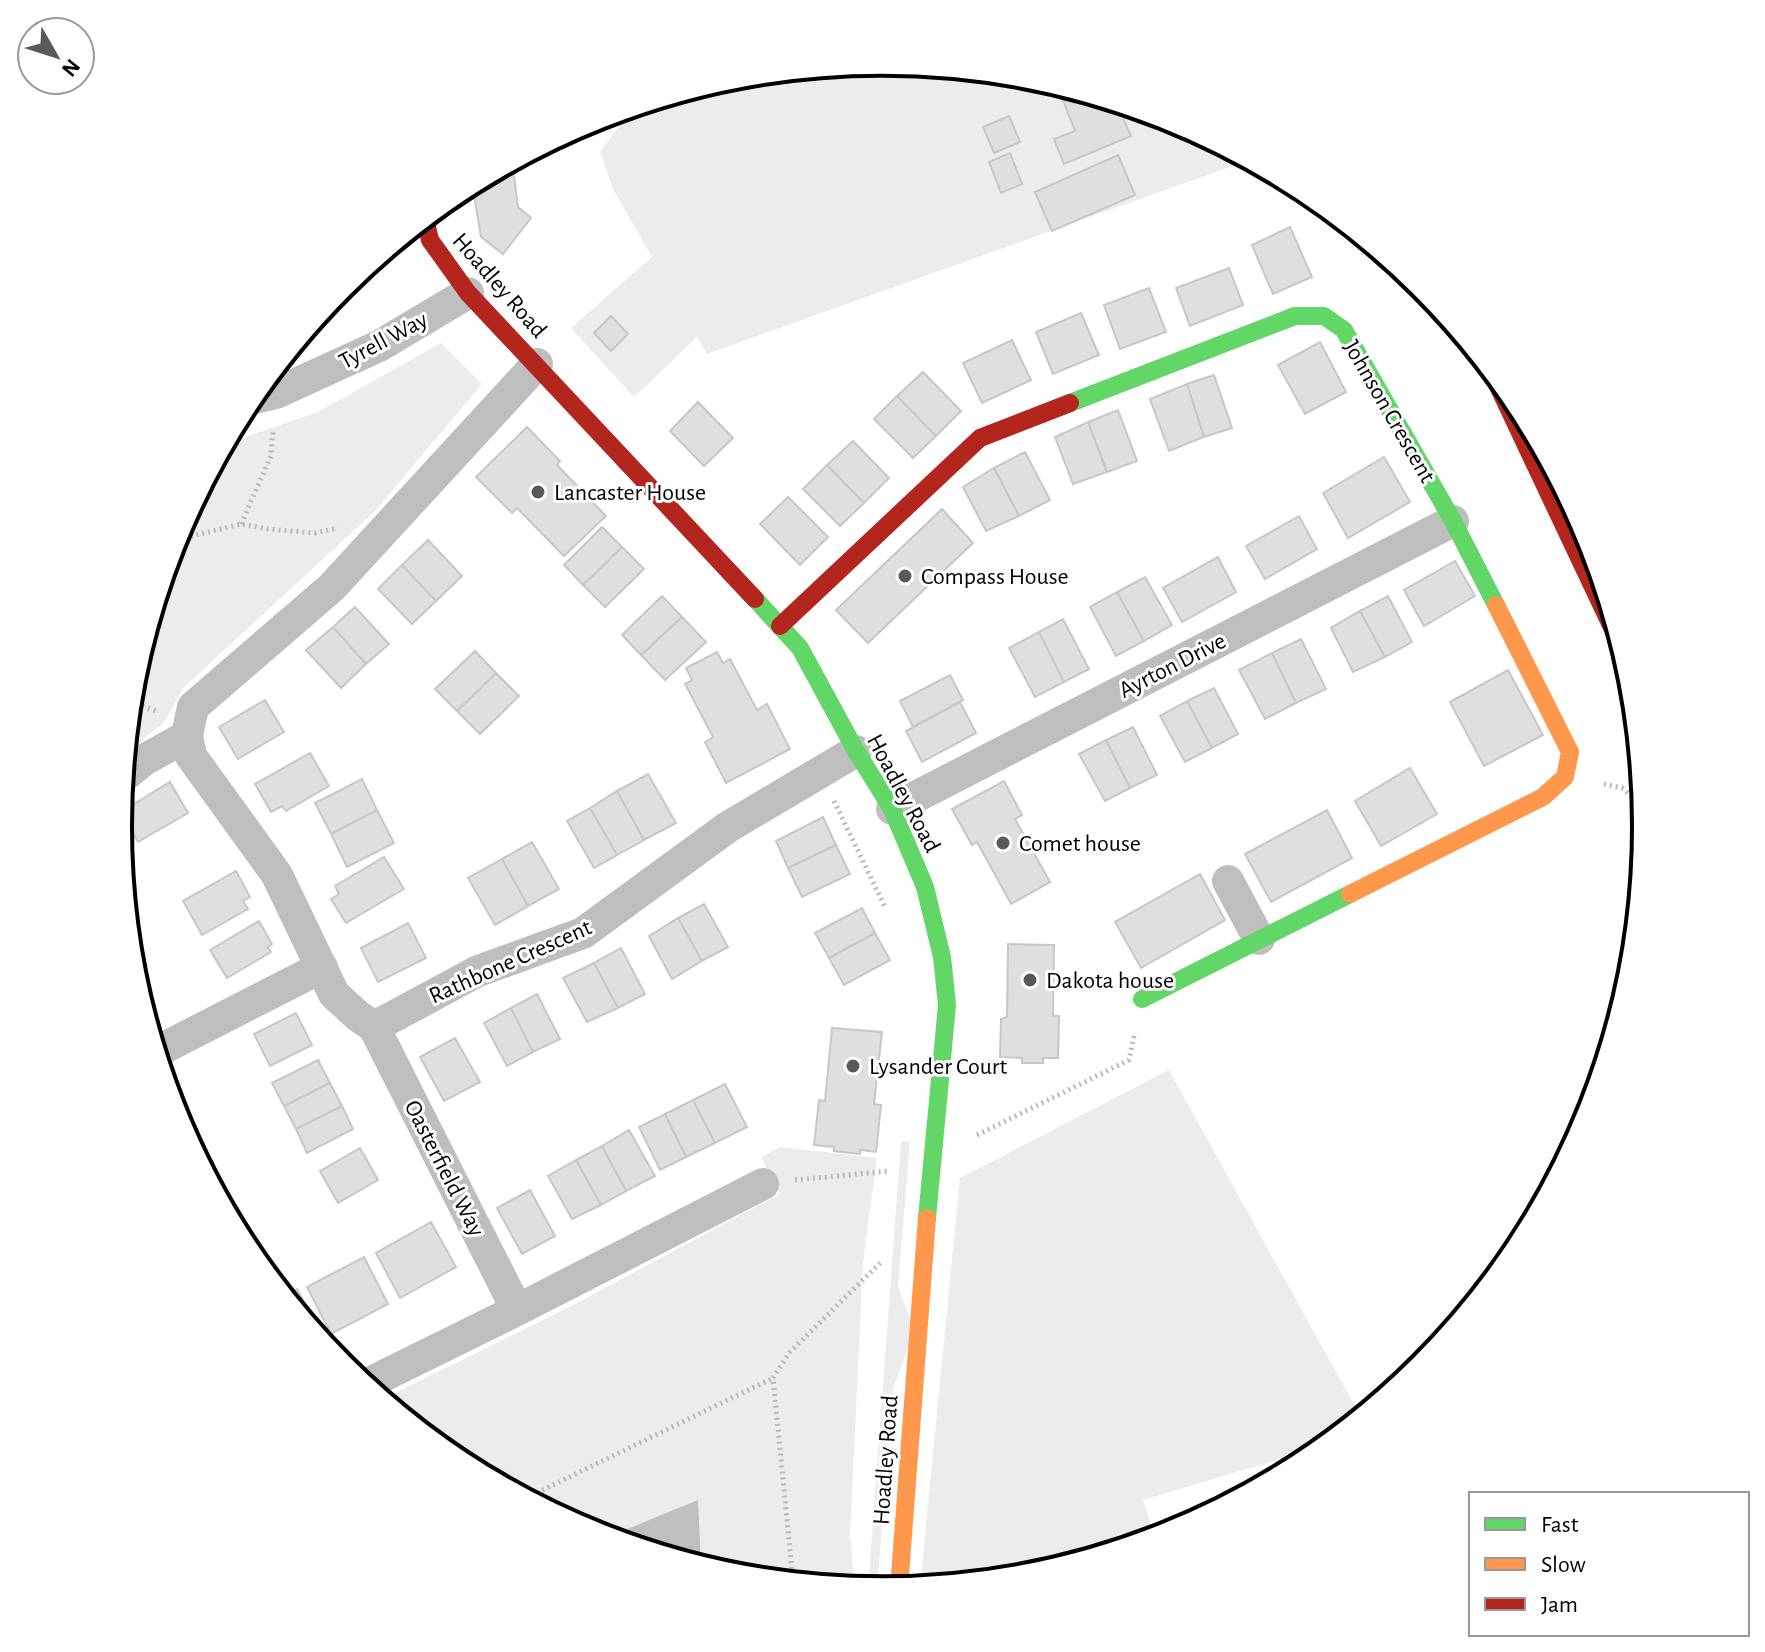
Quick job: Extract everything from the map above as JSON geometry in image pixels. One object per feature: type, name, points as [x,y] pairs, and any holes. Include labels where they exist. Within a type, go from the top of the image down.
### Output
[{"type":"street","name":"Hoadley Road","points":[[428,230],[430,240],[468,293],[800,648],[856,751],[892,809],[925,887],[942,957],[947,1005],[900,1575]]},
{"type":"street","name":"Tyrell Way","points":[[270,393],[379,346],[468,293]]},
{"type":"street","name":"Johnson Crescent","points":[[780,626],[980,438],[1295,316],[1324,316],[1344,330],[1453,521],[1570,752],[1565,777],[1543,797],[1142,999]]},
{"type":"street","points":[[374,1027],[334,994],[277,875],[191,756],[187,736],[193,707],[332,587],[537,364]]},
{"type":"street","points":[[1518,428],[1595,591]]},
{"type":"street","name":"Ayrton Drive","points":[[892,809],[1453,521]]},
{"type":"street","points":[[135,767],[187,736]]},
{"type":"street","name":"Rathbone Crescent","points":[[374,1027],[478,971],[583,933],[728,827],[856,751]]},
{"type":"street","points":[[1228,881],[1259,939]]},
{"type":"street","points":[[166,1047],[322,967]]},
{"type":"street","name":"Oasterfield Way","points":[[374,1027],[517,1310]]},
{"type":"street","points":[[377,1379],[763,1184]]},
{"type":"path","points":[[241,524],[271,456],[264,402]]},
{"type":"path","points":[[191,537],[241,524],[315,533],[346,526]]},
{"type":"path","points":[[831,794],[889,914]]},
{"type":"path","points":[[972,1137],[1129,1060],[1142,999]]},
{"type":"path","points":[[763,1184],[890,1171]]},
{"type":"path","points":[[538,1492],[773,1378],[790,1352],[882,1261]]},
{"type":"path","points":[[773,1378],[792,1571]]},
{"type":"shaded area","points":[[882,76],[980,82],[1077,102],[1170,133],[1236,165],[707,354],[697,337],[634,397],[571,328],[652,257],[614,191],[600,152],[621,123],[688,102],[785,82]]},
{"type":"shaded area","points":[[441,343],[482,384],[375,511],[183,688],[164,722],[137,744],[147,680],[172,585],[210,494],[233,451],[241,439],[318,412]]},
{"type":"shaded area","points":[[1169,1070],[1356,1407],[1288,1457],[1143,1500],[1151,1526],[1029,1562],[921,1574],[960,1178]]},
{"type":"shaded area","points":[[901,1141],[910,1142],[898,1287],[914,1330],[893,1389],[878,1576],[869,1575]]},
{"type":"shaded area","points":[[780,1147],[877,1158],[863,1264],[850,1535],[854,1575],[785,1570],[736,1562],[641,1536],[595,1519],[507,1476],[466,1450],[393,1394],[575,1304],[780,1194],[761,1157]]},
{"type":"shaded area","points":[[698,1500],[700,1553],[625,1530]]},
{"type":"building","points":[[1062,98],[1122,115],[1131,136],[1064,164],[1054,139],[1075,131]]},
{"type":"building","points":[[1009,116],[1020,142],[994,153],[983,127]]},
{"type":"building","points":[[1010,153],[1022,184],[1001,193],[989,162]]},
{"type":"building","points":[[1118,155],[1135,195],[1052,231],[1035,192]]},
{"type":"building","points":[[514,175],[518,207],[531,218],[503,254],[481,237],[474,197]]},
{"type":"building","points":[[1290,227],[1312,277],[1273,294],[1252,245]]},
{"type":"building","points":[[1229,268],[1243,305],[1190,326],[1176,288]]},
{"type":"building","points":[[1149,288],[1166,332],[1120,349],[1104,305]]},
{"type":"building","points":[[1081,313],[1099,355],[1053,374],[1036,332]]},
{"type":"building","points":[[611,316],[628,334],[611,351],[594,333]]},
{"type":"building","points":[[1012,340],[1031,380],[982,403],[963,363]]},
{"type":"building","points":[[1320,342],[1346,392],[1305,414],[1278,365]]},
{"type":"building","points":[[923,372],[961,411],[936,436],[897,396]]},
{"type":"building","points":[[1214,375],[1232,428],[1204,437],[1187,384]]},
{"type":"building","points":[[1187,384],[1204,437],[1169,451],[1150,399]]},
{"type":"building","points":[[897,396],[936,436],[913,458],[874,419]]},
{"type":"building","points":[[698,402],[733,438],[704,466],[670,431]]},
{"type":"building","points":[[1118,410],[1137,461],[1107,472],[1088,422]]},
{"type":"building","points":[[1088,422],[1107,472],[1073,484],[1055,437]]},
{"type":"building","name":"Lancaster House","points":[[527,427],[560,461],[557,465],[606,516],[564,556],[517,508],[512,513],[476,477]]},
{"type":"building","points":[[853,441],[889,478],[864,503],[827,465]]},
{"type":"building","points":[[1025,452],[1050,500],[1019,516],[994,468]]},
{"type":"building","points":[[1384,457],[1410,502],[1348,538],[1323,493]]},
{"type":"building","points":[[827,465],[864,503],[840,526],[803,489]]},
{"type":"building","points":[[994,468],[1019,516],[986,531],[963,487]]},
{"type":"building","points":[[788,497],[828,537],[800,565],[760,524]]},
{"type":"building","name":"Compass House","points":[[942,509],[973,543],[868,643],[836,610]]},
{"type":"building","points":[[1299,516],[1317,549],[1265,579],[1246,546]]},
{"type":"building","points":[[602,527],[622,547],[583,585],[564,565]]},
{"type":"building","points":[[428,540],[462,576],[436,601],[402,565]]},
{"type":"building","points":[[622,547],[644,569],[605,607],[583,585]]},
{"type":"building","points":[[1218,557],[1236,592],[1182,622],[1163,588]]},
{"type":"building","points":[[1455,561],[1475,596],[1424,626],[1404,590]]},
{"type":"building","points":[[402,565],[436,601],[412,624],[378,589]]},
{"type":"building","points":[[1145,577],[1172,625],[1144,641],[1117,592]]},
{"type":"building","points":[[1117,592],[1144,641],[1116,656],[1090,607]]},
{"type":"building","points":[[662,596],[682,617],[641,655],[622,635]]},
{"type":"building","points":[[1388,596],[1412,642],[1385,657],[1360,611]]},
{"type":"building","points":[[355,607],[389,644],[366,664],[333,627]]},
{"type":"building","points":[[1360,611],[1385,657],[1353,672],[1331,628]]},
{"type":"building","points":[[682,617],[706,642],[665,680],[641,655]]},
{"type":"building","points":[[1063,619],[1089,669],[1064,682],[1039,632]]},
{"type":"building","points":[[333,627],[366,664],[341,688],[306,650]]},
{"type":"building","points":[[1039,632],[1064,682],[1035,697],[1009,648]]},
{"type":"building","points":[[1301,639],[1326,689],[1296,703],[1272,653]]},
{"type":"building","points":[[475,651],[496,673],[457,711],[435,689]]},
{"type":"building","points":[[717,652],[723,663],[730,659],[757,710],[767,704],[790,749],[726,783],[705,742],[713,737],[685,684],[692,680],[686,668]]},
{"type":"building","points":[[1272,653],[1296,703],[1265,719],[1239,670]]},
{"type":"building","points":[[1508,670],[1543,735],[1484,766],[1450,702]]},
{"type":"building","points":[[496,673],[519,696],[480,734],[457,711]]},
{"type":"building","points":[[950,675],[963,700],[913,727],[900,701]]},
{"type":"building","points":[[1214,688],[1238,734],[1212,748],[1187,701]]},
{"type":"building","points":[[265,700],[284,732],[238,759],[219,727]]},
{"type":"building","points":[[1187,701],[1212,748],[1185,762],[1160,716]]},
{"type":"building","points":[[960,702],[976,733],[922,762],[906,731]]},
{"type":"building","points":[[1133,727],[1157,775],[1130,788],[1106,740]]},
{"type":"building","points":[[1106,740],[1130,788],[1105,801],[1079,754]]},
{"type":"building","points":[[310,753],[329,786],[286,811],[282,806],[271,812],[255,784]]},
{"type":"building","points":[[1410,768],[1437,814],[1381,846],[1355,801]]},
{"type":"building","points":[[648,774],[676,823],[644,840],[617,791]]},
{"type":"building","points":[[362,779],[377,810],[331,834],[315,803]]},
{"type":"building","name":"Comet house","points":[[1004,781],[1022,815],[1015,819],[1050,882],[1011,904],[977,842],[972,845],[952,809]]},
{"type":"building","points":[[170,782],[188,813],[138,842],[132,832],[133,805]]},
{"type":"building","points":[[617,791],[644,840],[617,855],[590,808]]},
{"type":"building","points":[[590,808],[617,855],[594,868],[567,821]]},
{"type":"building","points":[[377,810],[394,843],[347,867],[331,834]]},
{"type":"building","points":[[1327,810],[1352,858],[1271,902],[1245,854]]},
{"type":"building","points":[[823,817],[836,845],[788,868],[776,841]]},
{"type":"building","points":[[532,842],[559,889],[528,906],[502,859]]},
{"type":"building","points":[[836,845],[850,874],[802,897],[788,868]]},
{"type":"building","points":[[384,857],[404,889],[346,923],[331,899],[339,894],[335,886]]},
{"type":"building","points":[[502,859],[528,906],[495,925],[468,878]]},
{"type":"building","points":[[236,871],[250,897],[243,901],[248,909],[202,935],[183,901]]},
{"type":"building","points":[[1200,874],[1225,920],[1141,968],[1115,922]]},
{"type":"building","points":[[704,904],[728,947],[702,961],[678,918]]},
{"type":"building","points":[[862,908],[875,933],[829,958],[815,933]]},
{"type":"building","points":[[678,918],[702,961],[672,979],[649,936]]},
{"type":"building","points":[[259,921],[272,944],[268,947],[271,952],[227,978],[210,950]]},
{"type":"building","points":[[408,923],[426,958],[378,982],[361,948]]},
{"type":"building","points":[[875,933],[890,960],[844,985],[829,958]]},
{"type":"building","name":"Dakota house","points":[[1008,944],[1054,945],[1053,1016],[1059,1016],[1058,1058],[1043,1058],[1043,1063],[1022,1063],[1022,1058],[1000,1057],[1001,1019],[1007,1017]]},
{"type":"building","points":[[621,948],[645,994],[618,1008],[594,963]]},
{"type":"building","points":[[594,963],[618,1008],[587,1022],[563,978]]},
{"type":"building","points":[[537,994],[560,1039],[533,1052],[511,1008]]},
{"type":"building","points":[[511,1008],[533,1052],[507,1066],[484,1023]]},
{"type":"building","points":[[296,1013],[312,1045],[270,1066],[254,1034]]},
{"type":"building","name":"Lysander Court","points":[[832,1028],[882,1032],[874,1104],[881,1105],[876,1152],[860,1150],[860,1154],[814,1145],[819,1100],[825,1101]]},
{"type":"building","points":[[455,1038],[480,1082],[444,1101],[420,1057]]},
{"type":"building","points":[[318,1060],[330,1083],[284,1106],[272,1083]]},
{"type":"building","points":[[330,1083],[342,1106],[296,1129],[284,1106]]},
{"type":"building","points":[[725,1084],[747,1127],[715,1143],[693,1100]]},
{"type":"building","points":[[693,1100],[715,1143],[686,1157],[665,1114]]},
{"type":"building","points":[[342,1106],[353,1129],[307,1153],[296,1129]]},
{"type":"building","points":[[665,1114],[686,1157],[660,1170],[639,1127]]},
{"type":"building","points":[[629,1130],[655,1176],[626,1191],[602,1146]]},
{"type":"building","points":[[602,1146],[626,1191],[601,1205],[576,1160]]},
{"type":"building","points":[[360,1148],[378,1180],[338,1203],[320,1171]]},
{"type":"building","points":[[576,1160],[601,1205],[572,1219],[548,1176]]},
{"type":"building","points":[[530,1190],[555,1236],[522,1254],[497,1208]]},
{"type":"building","points":[[431,1222],[456,1267],[400,1298],[376,1253]]},
{"type":"building","points":[[364,1257],[388,1304],[331,1334],[307,1287]]},
{"type":"traffic: fast","points":[[1070,403],[1295,316],[1324,316],[1344,330],[1453,521],[1496,605]]},
{"type":"traffic: fast","points":[[755,599],[800,648],[856,751],[892,809],[925,887],[942,957],[947,1005],[927,1218]]},
{"type":"traffic: fast","points":[[1142,999],[1350,894]]},
{"type":"traffic: slow","points":[[1350,894],[1543,797],[1565,777],[1570,752],[1496,605]]},
{"type":"traffic: slow","points":[[900,1575],[927,1218]]},
{"type":"traffic: jam","points":[[428,230],[430,240],[468,293],[755,599]]},
{"type":"traffic: jam","points":[[780,626],[980,438],[1070,403]]},
{"type":"traffic: jam","points":[[1518,428],[1595,591]]},
{"type":"place","name":"Lancaster House","points":[[538,492]]},
{"type":"place","name":"Compass House","points":[[905,576]]},
{"type":"place","name":"Comet house","points":[[1003,843]]},
{"type":"place","name":"Dakota house","points":[[1030,980]]},
{"type":"place","name":"Lysander Court","points":[[853,1066]]}]
